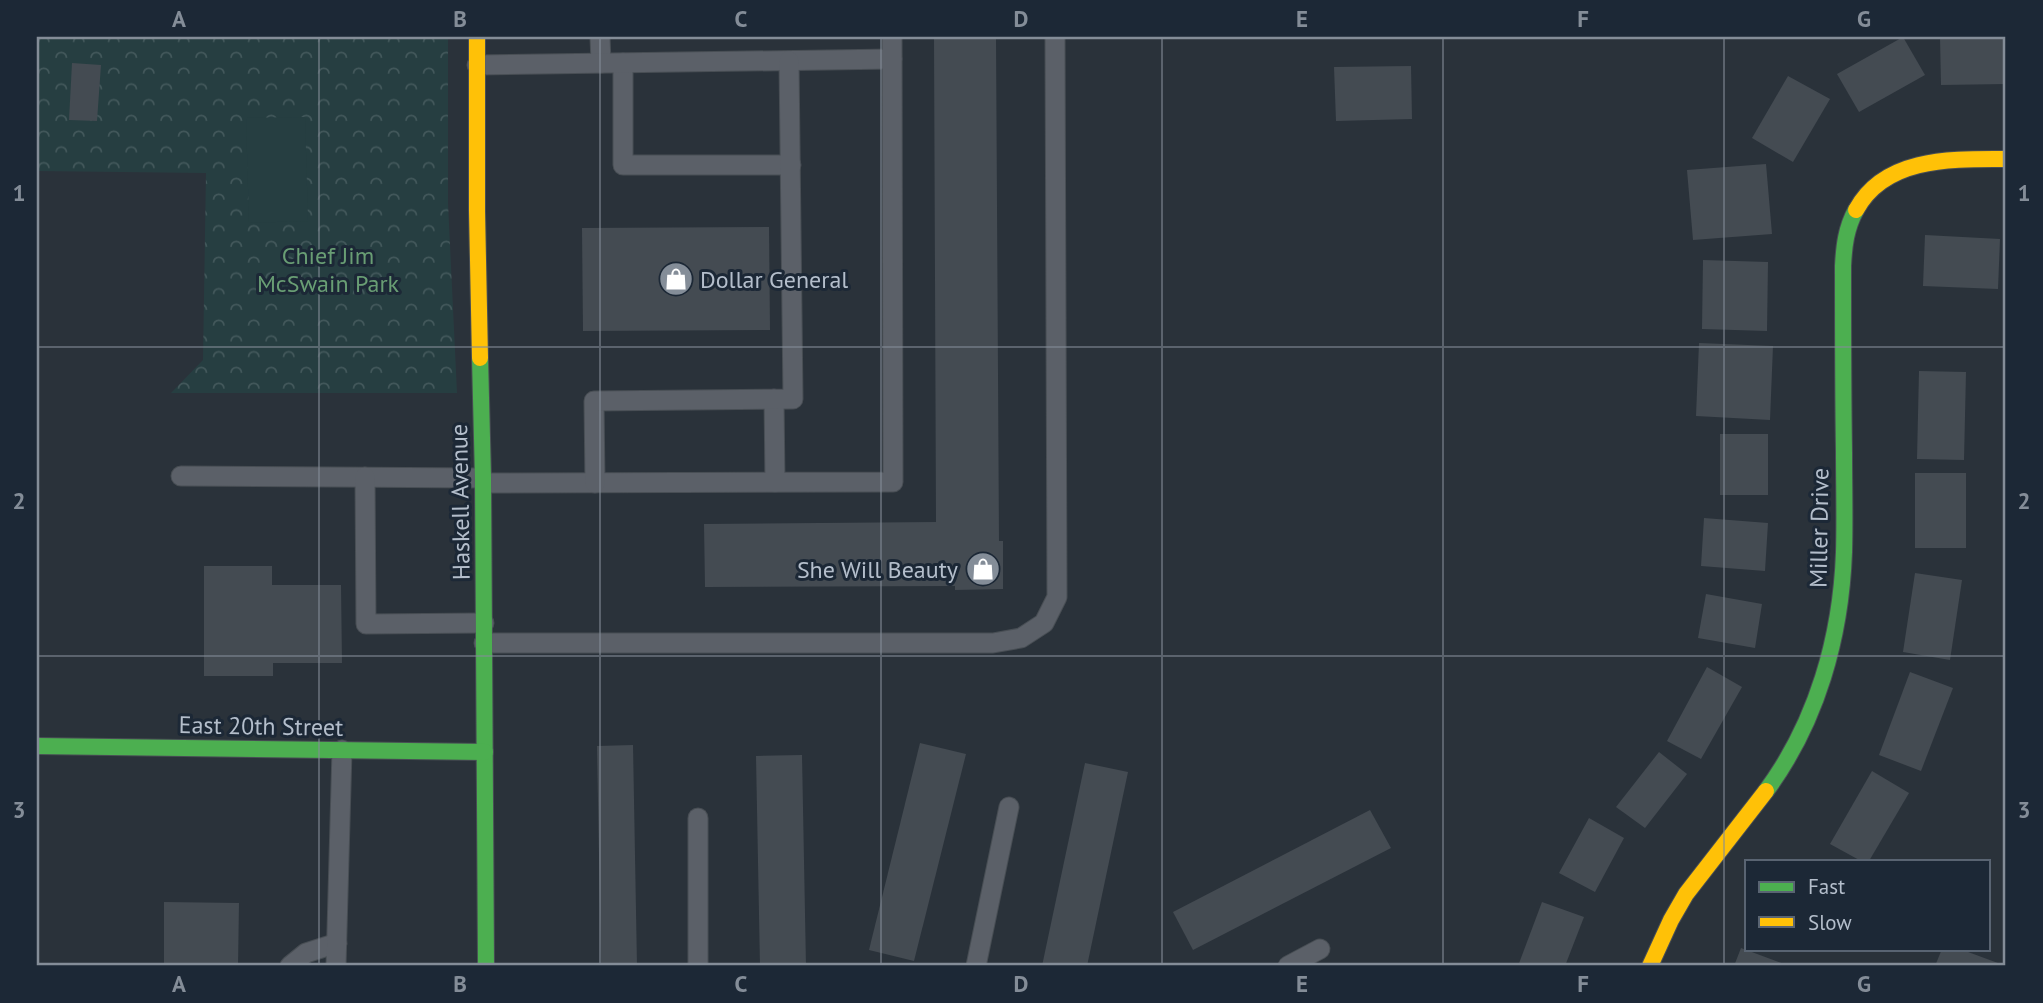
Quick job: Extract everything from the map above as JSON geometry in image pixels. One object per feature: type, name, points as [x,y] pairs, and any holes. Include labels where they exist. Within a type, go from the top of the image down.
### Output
[{"type":"street","name":"Haskell Avenue","points":[[477,37],[486,966]]},
{"type":"street","name":"Miller Drive","points":[[1650,966],[1684,897],[1780,771],[1814,705],[1825,671],[1842,592],[1843,266],[1845,238],[1852,216],[1863,197],[1883,179],[1911,166],[1950,159],[2006,159]]},
{"type":"street","name":"East 20th Street","points":[[37,747],[485,752]]},
{"type":"lane","points":[[600,37],[601,63]]},
{"type":"lane","points":[[181,477],[365,477],[595,483],[893,482],[892,37]]},
{"type":"lane","points":[[365,477],[366,624],[484,633],[993,643],[1021,638],[1044,623],[1057,597],[1055,37]]},
{"type":"lane","points":[[477,65],[892,59]]},
{"type":"lane","points":[[595,483],[594,401],[793,399],[789,61]]},
{"type":"lane","points":[[622,63],[623,165],[791,164]]},
{"type":"lane","points":[[774,399],[775,482]]},
{"type":"lane","points":[[336,966],[342,750]]},
{"type":"lane","points":[[976,966],[1009,807]]},
{"type":"lane","points":[[698,818],[698,966]]},
{"type":"lane","points":[[290,966],[306,954],[337,943]]},
{"type":"lane","points":[[1287,966],[1320,949]]},
{"type":"green space","name":"Chief Jim McSwain Park","points":[[37,37],[448,37],[448,203],[457,393],[171,393],[203,360],[206,173],[37,171]]},
{"type":"green space","points":[[305,117],[308,221],[249,223],[246,118]]},
{"type":"building","points":[[934,37],[996,37],[999,541],[1003,541],[1003,589],[955,590],[955,586],[705,587],[704,524],[936,522]]},
{"type":"building","points":[[1903,37],[1925,75],[1859,112],[1837,74]]},
{"type":"building","points":[[1940,37],[2006,37],[2006,84],[1941,85]]},
{"type":"building","points":[[72,63],[101,65],[97,121],[69,120]]},
{"type":"building","points":[[1411,66],[1412,119],[1336,121],[1334,67]]},
{"type":"building","points":[[1788,76],[1830,99],[1793,162],[1752,138]]},
{"type":"building","points":[[1766,164],[1772,234],[1693,240],[1687,170]]},
{"type":"building","name":"Dollar General","points":[[769,227],[770,330],[583,331],[582,228]]},
{"type":"building","points":[[1925,235],[2000,239],[1998,289],[1923,286]]},
{"type":"building","points":[[1703,260],[1768,262],[1767,331],[1702,329]]},
{"type":"building","points":[[1699,343],[1773,346],[1770,420],[1696,416]]},
{"type":"building","points":[[1919,371],[1966,372],[1964,460],[1917,459]]},
{"type":"building","points":[[1720,434],[1768,434],[1768,495],[1720,495]]},
{"type":"building","points":[[1915,473],[1966,473],[1966,548],[1915,548]]},
{"type":"building","points":[[1704,518],[1768,523],[1765,571],[1701,566]]},
{"type":"building","points":[[204,566],[272,566],[272,585],[341,585],[342,663],[273,663],[273,676],[204,676]]},
{"type":"building","points":[[1915,573],[1962,580],[1950,660],[1903,652]]},
{"type":"building","points":[[1706,594],[1762,604],[1755,648],[1698,638]]},
{"type":"building","points":[[1707,667],[1742,687],[1701,759],[1667,741]]},
{"type":"building","points":[[1910,672],[1953,688],[1921,771],[1879,755]]},
{"type":"building","points":[[920,743],[966,754],[914,961],[869,950]]},
{"type":"building","points":[[633,745],[637,966],[601,966],[597,746]]},
{"type":"building","points":[[1659,752],[1687,774],[1645,828],[1616,807]]},
{"type":"building","points":[[802,755],[806,966],[760,966],[756,756]]},
{"type":"building","points":[[1085,763],[1128,772],[1087,966],[1042,966]]},
{"type":"building","points":[[1872,771],[1909,793],[1870,860],[1859,860],[1830,844]]},
{"type":"building","points":[[1370,810],[1391,848],[1193,950],[1173,912]]},
{"type":"building","points":[[1589,818],[1624,838],[1595,892],[1559,873]]},
{"type":"building","points":[[164,902],[239,903],[238,966],[164,966]]},
{"type":"building","points":[[1542,902],[1584,917],[1565,966],[1518,966]]},
{"type":"building","points":[[1741,948],[1784,964],[1783,966],[1734,966]]},
{"type":"building","points":[[1942,950],[1963,950],[2006,966],[1935,966]]},
{"type":"traffic: fast","points":[[1766,791],[1784,764],[1812,707],[1823,678],[1838,616],[1844,540],[1843,266],[1846,237],[1856,210]]},
{"type":"traffic: fast","points":[[480,358],[486,966]]},
{"type":"traffic: fast","points":[[37,746],[485,752]]},
{"type":"traffic: slow","points":[[477,37],[480,358]]},
{"type":"traffic: slow","points":[[1856,210],[1869,192],[1884,179],[1902,170],[1943,161],[2006,159]]},
{"type":"traffic: slow","points":[[1650,966],[1686,894],[1766,791]]},
{"type":"place","name":"Dollar General","points":[[676,279]]},
{"type":"place","name":"She Will Beauty","points":[[983,569]]}]
